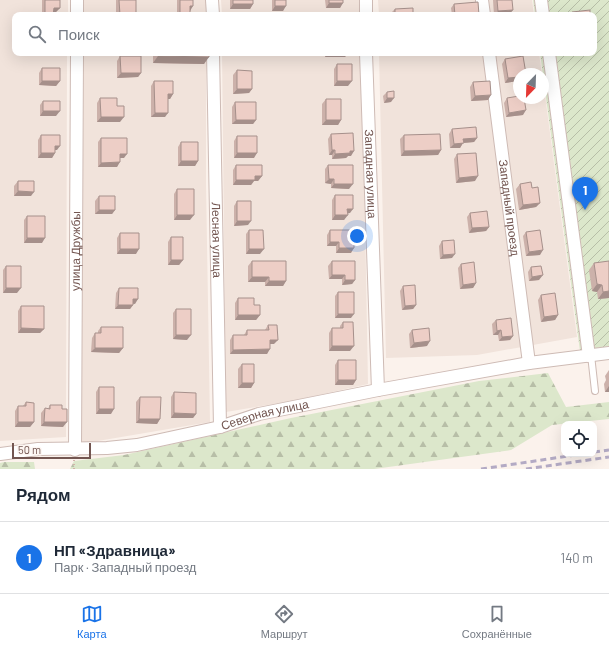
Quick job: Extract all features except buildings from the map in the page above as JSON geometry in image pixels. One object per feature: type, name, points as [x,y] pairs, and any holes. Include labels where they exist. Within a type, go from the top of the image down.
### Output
[{"type":"street","points":[[77,0],[77,12]]},
{"type":"street","points":[[212,0],[213,12]]},
{"type":"street","points":[[366,0],[366,12]]},
{"type":"street","points":[[482,0],[484,12]]},
{"type":"street","points":[[541,0],[543,12]]},
{"type":"street","name":"улица Дружбы","points":[[75,450],[77,56]]},
{"type":"street","name":"Лесная улица","points":[[213,56],[220,427]]},
{"type":"street","name":"Западная улица","points":[[366,56],[378,390]]},
{"type":"street","name":"Западный проезд","points":[[489,56],[529,363]]},
{"type":"street","points":[[548,56],[590,356]]},
{"type":"street","name":"Северная улица","points":[[0,454],[38,450],[75,450],[137,445],[220,427],[259,414],[378,390],[529,363],[609,353]]},
{"type":"lane","points":[[590,356],[595,391]]},
{"type":"shaded area","points":[[0,0],[68,0],[68,12],[12,12],[12,56],[67,56],[66,437],[0,441]]},
{"type":"shaded area","points":[[84,0],[206,0],[206,12],[84,12]]},
{"type":"shaded area","points":[[221,0],[361,0],[361,12],[222,12]]},
{"type":"shaded area","points":[[378,0],[532,0],[534,12],[379,12]]},
{"type":"shaded area","points":[[84,56],[206,56],[206,183],[210,422],[80,444]]},
{"type":"shaded area","points":[[222,56],[362,56],[368,384],[292,401],[226,412]]},
{"type":"shaded area","points":[[379,56],[539,56],[541,68],[513,68],[513,104],[546,104],[577,337],[477,355],[386,358]]},
{"type":"green space","points":[[533,0],[609,0],[609,346],[580,351],[547,104],[549,104],[549,68],[542,68],[540,56],[597,56],[597,12],[535,12]]},
{"type":"green space","points":[[548,373],[566,407],[609,402],[609,419],[590,421],[561,421],[561,424],[552,425],[511,450],[374,469],[70,469],[74,461],[124,455],[291,418],[479,381]]},
{"type":"green space","points":[[34,462],[35,469],[0,469],[0,463]]},
{"type":"railway","points":[[597,452],[609,450]]},
{"type":"railway","points":[[481,469],[562,457]]},
{"type":"railway","points":[[526,469],[609,457]]},
{"type":"place","name":"НП «Здравница»","points":[[585,210]]}]
